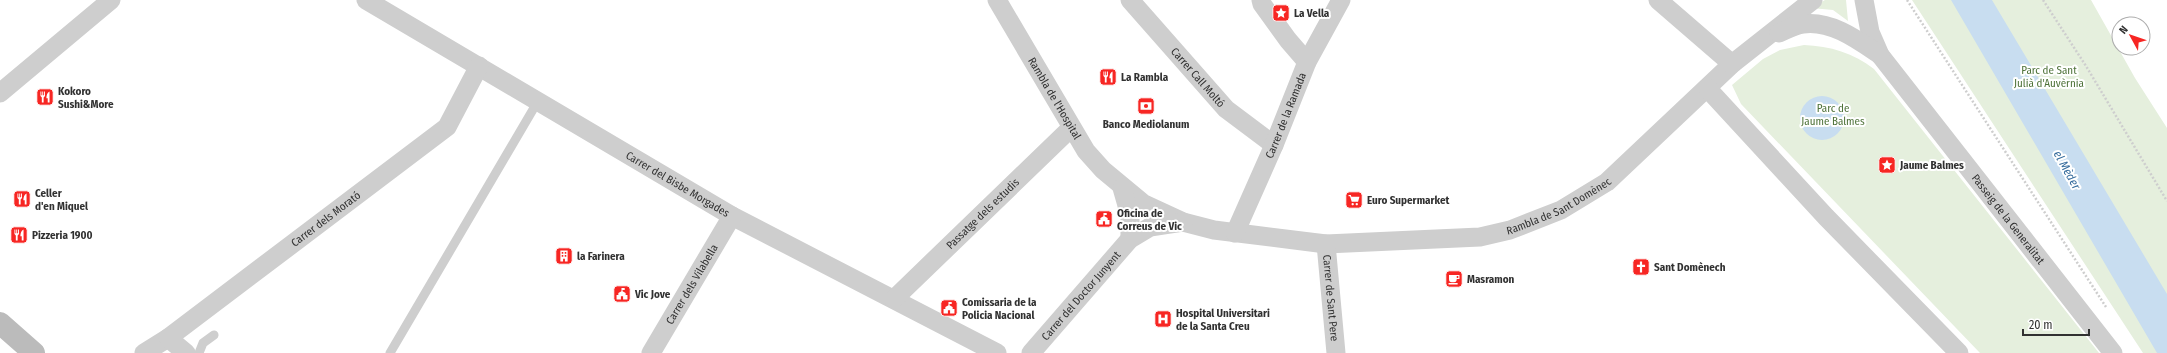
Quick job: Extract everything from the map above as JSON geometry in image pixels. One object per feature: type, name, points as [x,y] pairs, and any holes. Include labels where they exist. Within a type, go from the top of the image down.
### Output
[{"type":"street","points":[[0,93],[110,0]]},
{"type":"street","name":"Carrer del Bisbe Morgades","points":[[366,0],[732,216],[997,353]]},
{"type":"street","name":"Rambla de l'Hospital","points":[[997,0],[1071,128],[1086,151],[1122,188],[1144,204],[1183,222],[1214,230],[1235,233]]},
{"type":"street","name":"Carrer Call Moltó","points":[[1130,0],[1226,109],[1274,145]]},
{"type":"street","points":[[1261,0],[1262,4],[1288,40],[1307,62]]},
{"type":"street","name":"Carrer de la Ramada","points":[[1235,233],[1274,145],[1307,62],[1341,0]]},
{"type":"street","points":[[1658,0],[1732,64]]},
{"type":"street","name":"Rambla de Sant Domènec","points":[[1235,233],[1326,244],[1480,237],[1510,230],[1561,210],[1607,182],[1732,64],[1760,40],[1813,0]]},
{"type":"street","name":"Passeig de la Generalitat","points":[[1864,0],[1870,32],[1880,55],[2113,353]]},
{"type":"street","points":[[1760,40],[1802,24],[1831,27],[1858,40],[1880,55]]},
{"type":"street","name":"Carrer dels Morató","points":[[144,353],[168,338],[447,127],[479,66]]},
{"type":"street","points":[[1706,88],[1826,217],[1959,353]]},
{"type":"street","name":"Passatge dels estudis","points":[[894,299],[1071,128]]},
{"type":"street","name":"Rambla de l'Hospital","points":[[1122,188],[1130,216],[1130,239]]},
{"type":"street","name":"Carrer dels Vilabella","points":[[652,353],[732,216]]},
{"type":"street","name":"Rambla de l'Hospital","points":[[1130,239],[1150,227],[1183,222]]},
{"type":"street","name":"Carrer del Doctor Junyent","points":[[1031,353],[1130,239]]},
{"type":"street","name":"Carrer de Sant Pere","points":[[1326,244],[1336,353]]},
{"type":"street","points":[[0,323],[34,353]]},
{"type":"street","points":[[168,338],[186,353]]},
{"type":"lane","points":[[390,353],[538,101]]},
{"type":"lane","points":[[199,353],[203,343],[214,335]]},
{"type":"path","points":[[1907,0],[2110,313]]},
{"type":"path","points":[[2043,0],[2086,66],[2167,201]]},
{"type":"green space","points":[[1825,0],[1846,0],[1848,21],[1833,10],[1811,8]]},
{"type":"green space","name":"Parc de Sant Julià d'Auvèrnia","points":[[1912,0],[2091,0],[2111,35],[2111,56],[2123,56],[2167,128],[2167,353],[2143,353]]},
{"type":"green space","name":"Parc de Jaume Balmes","points":[[1804,45],[1841,51],[1866,63],[1874,69],[2099,353],[1980,353],[1741,104],[1732,85],[1763,59],[1780,50]]},
{"type":"water","name":"el Mèder","points":[[1951,0],[1992,0],[2167,294],[2167,353],[2157,353]]},
{"type":"water","points":[[1818,96],[1826,96],[1838,102],[1844,114],[1844,122],[1838,134],[1826,140],[1818,140],[1806,134],[1800,122],[1800,114],[1806,102]]},
{"type":"place","name":"La Vella","points":[[1281,13]]},
{"type":"place","name":"La Rambla","points":[[1108,77]]},
{"type":"place","name":"Kokoro Sushi&More","points":[[45,97]]},
{"type":"place","name":"Banco Mediolanum","points":[[1146,106]]},
{"type":"place","name":"Jaume Balmes","points":[[1887,165]]},
{"type":"place","name":"Celler d'en Miquel","points":[[22,199]]},
{"type":"place","name":"Euro Supermarket","points":[[1354,200]]},
{"type":"place","name":"Oficina de Correus de Vic","points":[[1104,219]]},
{"type":"place","name":"Pizzeria 1900","points":[[19,235]]},
{"type":"place","name":"la Farinera","points":[[564,256]]},
{"type":"place","name":"Sant Domènech","points":[[1641,267]]},
{"type":"place","name":"Masramon","points":[[1454,279]]},
{"type":"place","name":"Vic Jove","points":[[622,294]]},
{"type":"place","name":"Comissaria de la Policia Nacional","points":[[949,308]]},
{"type":"place","name":"Hospital Universitari de la Santa Creu","points":[[1163,319]]}]
